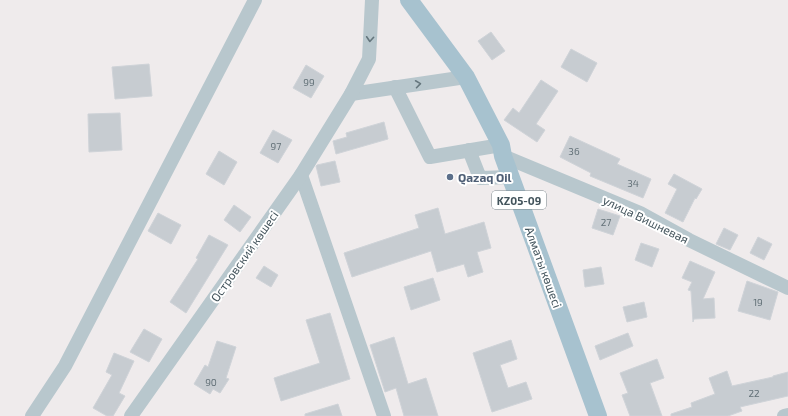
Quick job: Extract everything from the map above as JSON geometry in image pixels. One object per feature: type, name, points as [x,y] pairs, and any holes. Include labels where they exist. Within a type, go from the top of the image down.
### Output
[{"type":"main road","name":"Алматы көшесі","points":[[409,0],[466,77],[502,150],[598,416]]},
{"type":"street","points":[[32,416],[65,366],[255,0]]},
{"type":"street","name":"Островский көшесі","points":[[131,416],[301,175],[351,94],[369,59],[372,0]]},
{"type":"street","points":[[351,94],[466,77]]},
{"type":"street","points":[[395,87],[430,157],[469,150],[502,150]]},
{"type":"street","points":[[469,150],[480,178],[511,177]]},
{"type":"street","name":"улица Вишневая","points":[[502,150],[640,213],[689,240],[788,288]]},
{"type":"street","points":[[301,175],[384,416]]},
{"type":"street","points":[[784,416],[788,415]]},
{"type":"building","points":[[491,32],[505,51],[492,60],[478,41]]},
{"type":"building","points":[[571,49],[597,63],[587,82],[561,67]]},
{"type":"building","points":[[149,64],[152,96],[115,99],[112,67]]},
{"type":"building","points":[[306,65],[324,76],[311,98],[293,88]]},
{"type":"building","points":[[541,80],[558,91],[536,124],[545,130],[537,142],[504,120],[513,108],[519,113]]},
{"type":"building","points":[[120,113],[122,150],[89,152],[88,114]]},
{"type":"building","points":[[384,122],[388,139],[336,154],[333,141],[347,137],[346,133]]},
{"type":"building","points":[[273,130],[292,140],[278,163],[260,153]]},
{"type":"building","points":[[570,136],[620,159],[617,164],[651,179],[643,198],[590,176],[591,173],[560,157]]},
{"type":"building","points":[[219,151],[237,162],[224,185],[206,174]]},
{"type":"building","points":[[335,161],[340,182],[321,186],[316,166]]},
{"type":"building","points":[[674,174],[702,189],[696,199],[695,198],[683,222],[665,213],[677,189],[668,184]]},
{"type":"building","points":[[234,205],[251,217],[240,232],[224,220]]},
{"type":"building","points":[[438,208],[445,234],[484,222],[491,248],[477,252],[483,272],[468,277],[464,264],[437,272],[431,251],[352,277],[344,253],[419,228],[415,215]]},
{"type":"building","points":[[598,209],[620,216],[613,235],[592,228]]},
{"type":"building","points":[[158,213],[181,225],[171,244],[148,231]]},
{"type":"building","points":[[724,228],[738,235],[730,250],[716,244]]},
{"type":"building","points":[[209,235],[228,245],[186,313],[170,302],[198,259],[196,258]]},
{"type":"building","points":[[758,237],[772,244],[764,260],[750,253]]},
{"type":"building","points":[[641,243],[659,249],[652,267],[635,260]]},
{"type":"building","points":[[690,261],[715,272],[703,299],[714,298],[715,318],[694,319],[693,322],[691,291],[688,290],[692,282],[682,278]]},
{"type":"building","points":[[264,266],[278,275],[271,287],[256,278]]},
{"type":"building","points":[[601,267],[604,284],[585,287],[583,270]]},
{"type":"building","points":[[433,278],[440,300],[411,310],[404,287]]},
{"type":"building","points":[[747,281],[778,292],[770,320],[738,311]]},
{"type":"building","points":[[644,302],[647,317],[627,322],[623,307]]},
{"type":"building","points":[[330,313],[350,379],[281,401],[274,378],[320,363],[306,320]]},
{"type":"building","points":[[144,329],[162,339],[149,362],[130,352]]},
{"type":"building","points":[[628,333],[633,346],[600,360],[595,346]]},
{"type":"building","points":[[394,337],[408,384],[426,378],[438,416],[404,416],[396,388],[385,392],[370,345]]},
{"type":"building","points":[[511,340],[517,359],[500,365],[508,388],[526,382],[532,399],[492,412],[473,353]]},
{"type":"building","points":[[217,341],[236,347],[226,378],[229,379],[220,393],[213,389],[210,394],[194,384],[205,365],[208,367]]},
{"type":"building","points":[[114,353],[134,361],[119,393],[125,396],[113,416],[107,416],[93,408],[112,375],[106,372]]},
{"type":"building","points":[[657,359],[664,378],[650,383],[662,416],[630,416],[622,395],[628,393],[620,373]]},
{"type":"building","points":[[727,371],[732,386],[773,377],[788,372],[788,396],[740,407],[742,411],[728,416],[671,416],[671,414],[692,407],[691,403],[715,394],[709,378]]},
{"type":"building","points":[[338,404],[342,416],[305,416],[305,414]]},
{"type":"place","name":"Qazaq Oil","points":[[450,177]]}]
